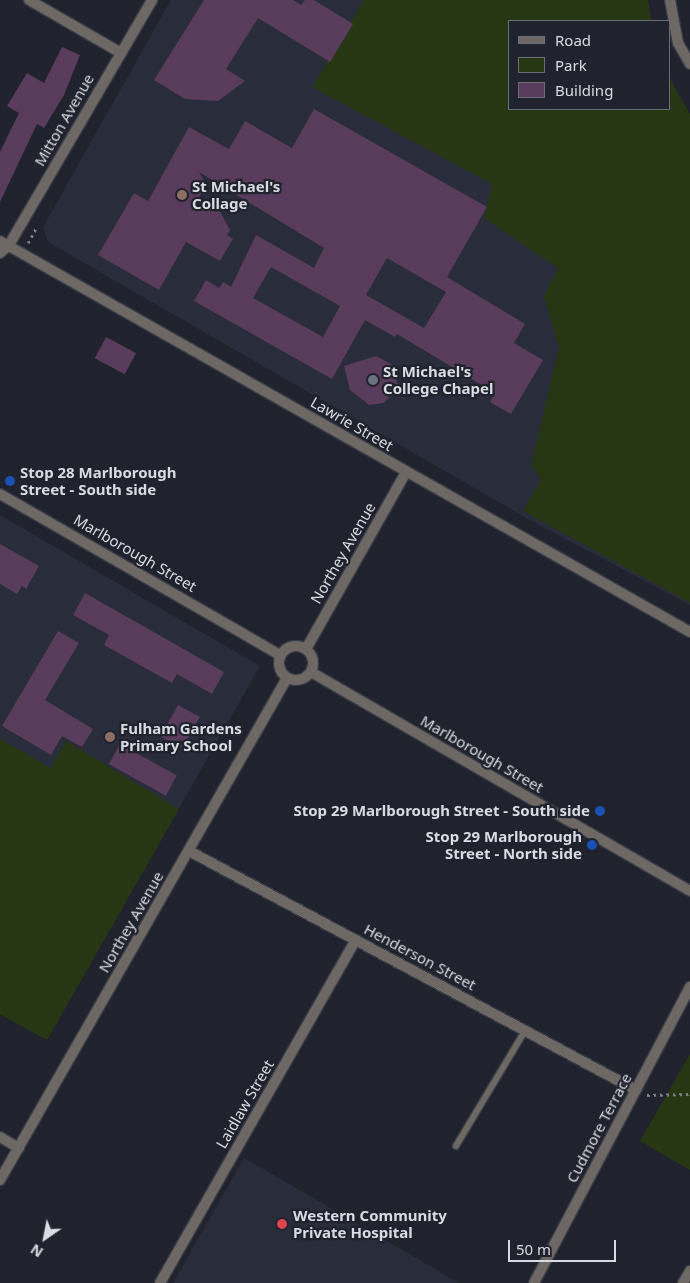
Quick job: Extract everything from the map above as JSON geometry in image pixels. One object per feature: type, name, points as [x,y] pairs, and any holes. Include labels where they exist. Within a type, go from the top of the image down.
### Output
[{"type":"street","points":[[29,0],[121,52]]},
{"type":"street","name":"Mitton Avenue","points":[[0,253],[4,243],[152,0]]},
{"type":"street","points":[[670,0],[678,43],[690,64]]},
{"type":"street","name":"Lawrie Street","points":[[4,243],[690,632]]},
{"type":"street","name":"Northey Avenue","points":[[306,649],[406,472]]},
{"type":"street","name":"Marlborough Street","points":[[0,494],[280,655]]},
{"type":"street","points":[[289,647],[306,649],[313,661],[311,672],[298,680],[287,678],[279,665],[280,655],[289,647]]},
{"type":"street","name":"Marlborough Street","points":[[311,672],[690,891]]},
{"type":"street","name":"Northey Avenue","points":[[0,1180],[287,678]]},
{"type":"street","name":"Henderson Street","points":[[188,851],[526,1029],[636,1090]]},
{"type":"street","name":"Laidlaw Street","points":[[160,1283],[356,940]]},
{"type":"street","name":"Cudmore Terrace","points":[[534,1283],[690,986]]},
{"type":"street","points":[[0,1137],[19,1148]]},
{"type":"street","points":[[683,1283],[690,1271]]},
{"type":"lane","points":[[456,1146],[526,1029]]},
{"type":"path","points":[[636,1090],[651,1097],[668,1091],[690,1094]]},
{"type":"shaded area","points":[[171,0],[648,0],[651,20],[508,20],[508,110],[670,110],[670,79],[690,114],[690,605],[528,519],[48,242],[43,227]]},
{"type":"shaded area","name":"Fulham Gardens Primary School","points":[[0,515],[260,666],[47,1040],[0,1014]]},
{"type":"shaded area","name":"Western Community Private Hospital","points":[[244,1158],[255,1164],[459,1283],[173,1283]]},
{"type":"green space","points":[[364,0],[648,0],[651,20],[508,20],[508,110],[670,110],[670,79],[690,114],[690,603],[523,511],[539,483],[540,477],[531,465],[559,348],[544,296],[558,268],[484,218],[492,184],[312,87]]},
{"type":"green space","points":[[0,739],[51,768],[66,741],[179,809],[47,1040],[0,1014]]},
{"type":"green space","points":[[690,1054],[690,1170],[640,1141]]},
{"type":"building","points":[[204,0],[293,0],[301,5],[305,0],[314,0],[353,24],[330,62],[258,18],[226,69],[245,81],[218,101],[185,99],[154,80]]},
{"type":"building","points":[[62,47],[80,55],[64,95],[44,128],[37,124],[0,202],[0,152],[19,113],[7,106],[27,73],[44,83]]},
{"type":"building","points":[[314,109],[487,207],[447,277],[525,324],[514,343],[543,360],[511,414],[490,402],[495,393],[397,334],[395,337],[365,320],[332,379],[194,301],[206,280],[219,288],[223,282],[231,287],[256,235],[314,268],[324,248],[199,172],[206,185],[191,211],[216,204],[230,230],[227,235],[233,239],[220,261],[186,242],[159,290],[98,255],[134,193],[148,201],[189,127],[229,149],[245,121],[292,148]],"holes":[[[387,258],[446,292],[424,328],[366,295]],[[271,267],[340,306],[323,337],[253,298]]]},
{"type":"building","points":[[106,337],[136,353],[125,374],[95,358]]},
{"type":"building","name":"St Michael's College Chapel","points":[[376,356],[391,364],[398,385],[384,403],[369,405],[350,390],[344,366]]},
{"type":"building","points":[[0,544],[39,566],[26,589],[22,586],[17,594],[0,584]]},
{"type":"building","points":[[85,593],[224,672],[212,694],[177,674],[172,683],[104,645],[109,635],[73,615]]},
{"type":"building","points":[[58,631],[79,643],[45,700],[93,729],[82,747],[62,736],[51,755],[2,726]]},
{"type":"building","points":[[178,705],[200,717],[182,749],[161,736]]},
{"type":"building","points":[[120,744],[177,776],[166,796],[109,764]]},
{"type":"place","name":"St Michael's Collage","points":[[182,195]]},
{"type":"place","name":"St Michael's College Chapel","points":[[373,380]]},
{"type":"place","name":"Stop 28 Marlborough Street - South side","points":[[10,481]]},
{"type":"place","name":"Fulham Gardens Primary School","points":[[110,737]]},
{"type":"place","name":"Stop 29 Marlborough Street - South side","points":[[600,811]]},
{"type":"place","name":"Stop 29 Marlborough Street - North side","points":[[592,845]]},
{"type":"place","name":"Western Community Private Hospital","points":[[282,1224]]}]
